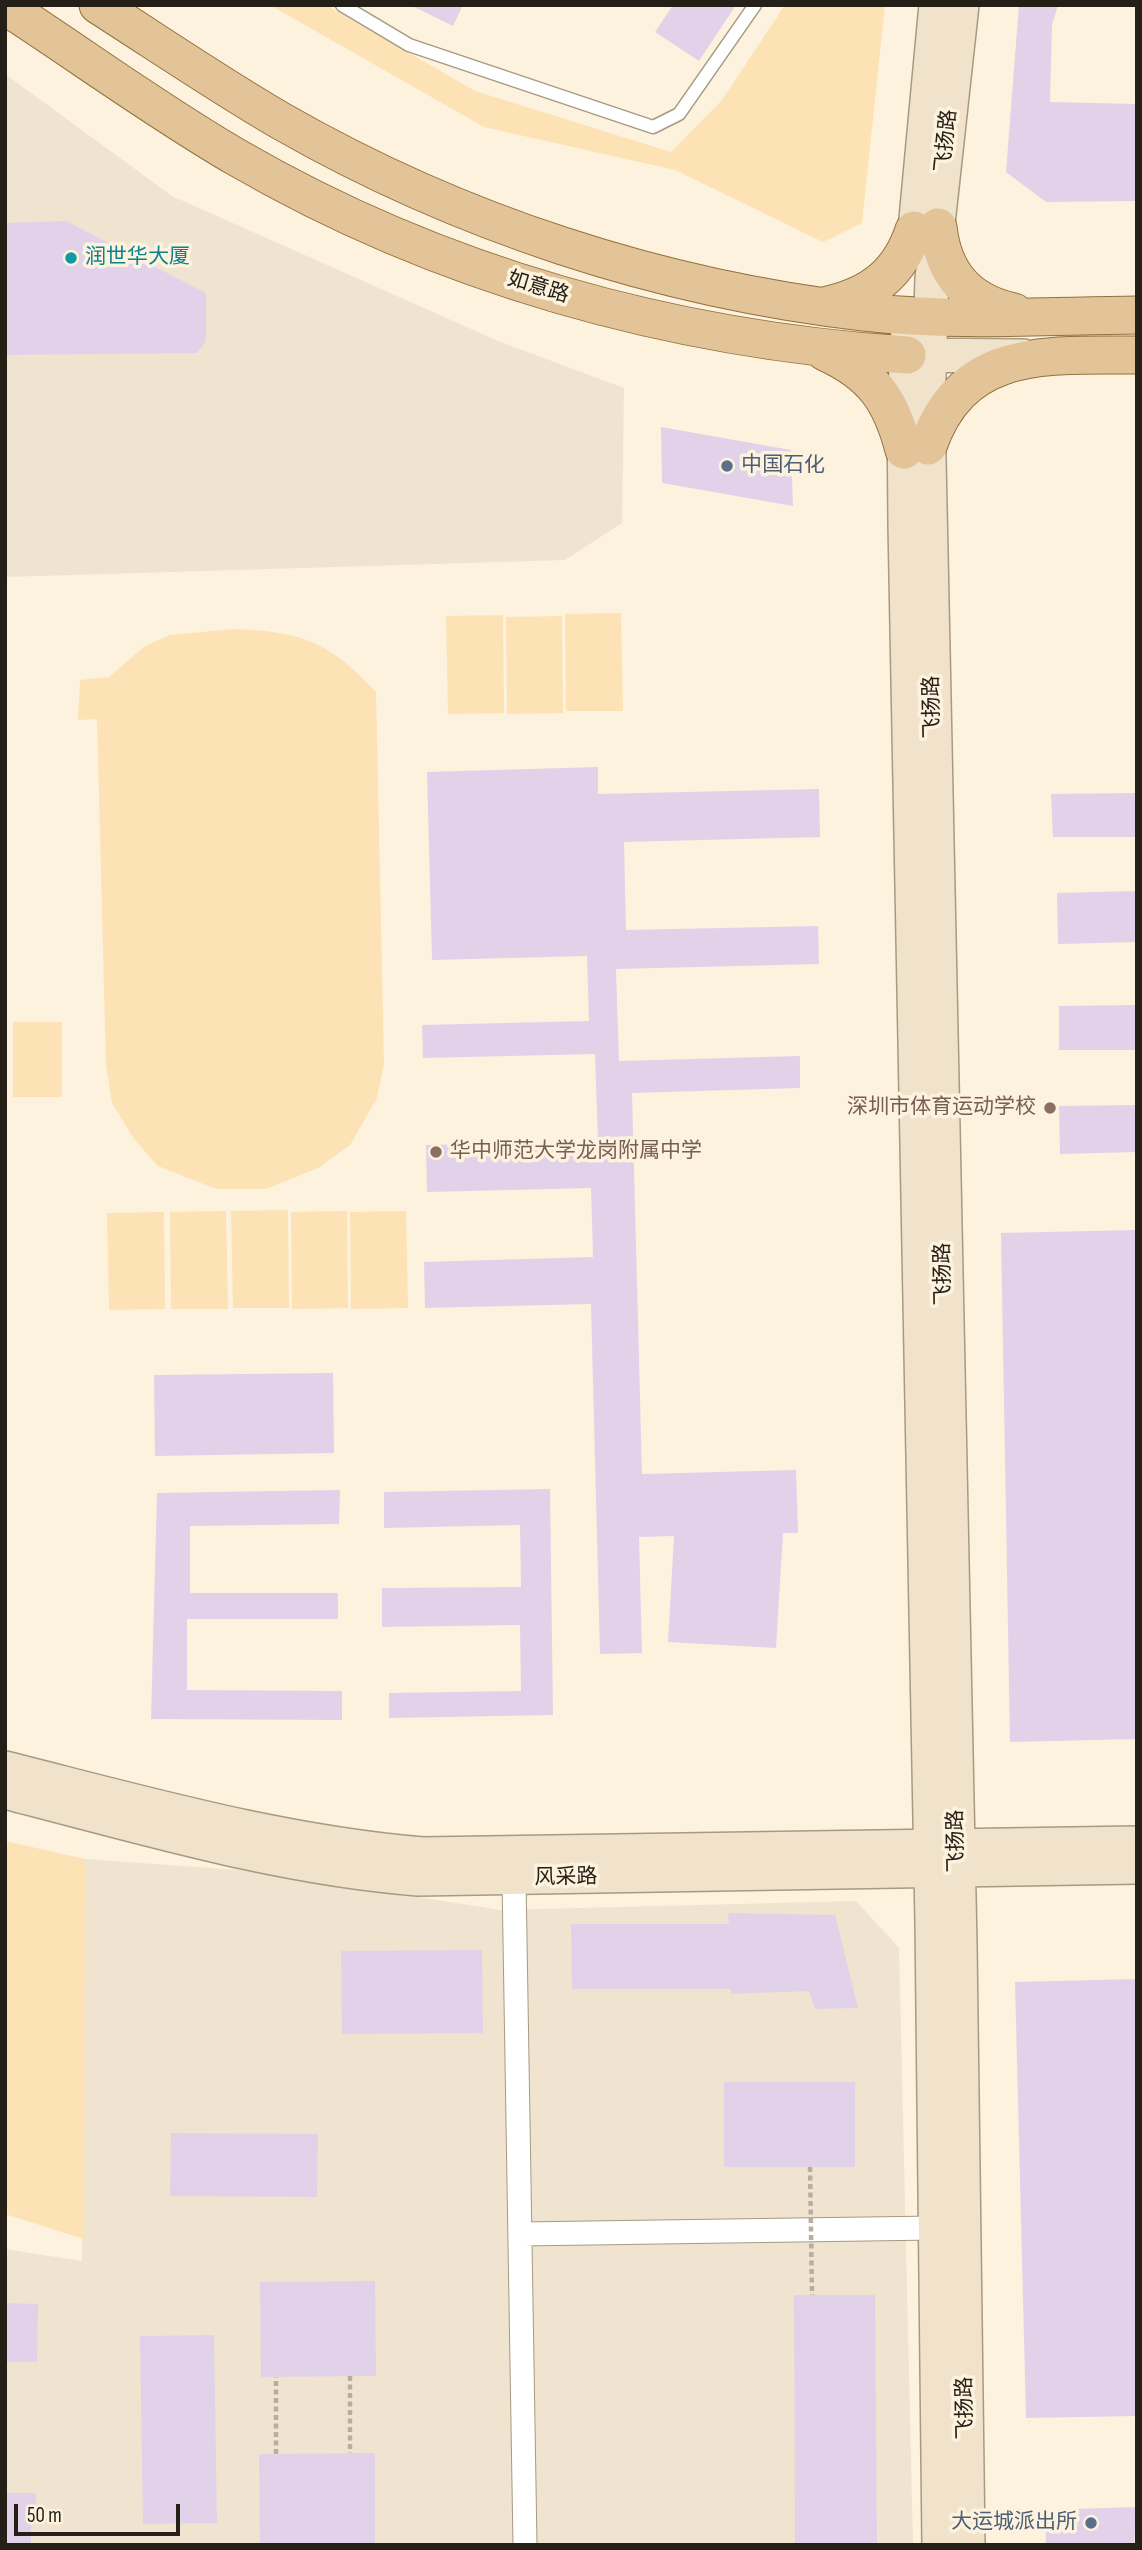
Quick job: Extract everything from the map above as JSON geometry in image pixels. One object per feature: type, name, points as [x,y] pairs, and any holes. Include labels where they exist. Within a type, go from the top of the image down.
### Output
[{"type":"main road","points":[[98,5],[281,121],[425,194],[543,238],[664,276],[729,291],[822,306],[920,316],[1137,315]]},
{"type":"main road","name":"如意路","points":[[5,6],[234,156],[294,189],[395,236],[503,277],[573,299],[696,328],[814,347],[918,355]]},
{"type":"main road","points":[[822,306],[850,300],[884,280],[926,229],[960,283],[980,300],[1005,310],[1036,316]]},
{"type":"main road","points":[[814,347],[861,372],[876,387],[897,424],[916,448],[962,389],[980,375],[1003,364],[1038,356]]},
{"type":"main road","name":"如意路","points":[[1038,356],[1137,355]]},
{"type":"street","name":"飞扬路","points":[[936,5],[918,355],[916,448],[944,1857],[968,2545]]},
{"type":"street","name":"飞扬路","points":[[926,229],[962,5]]},
{"type":"street","name":"如意路","points":[[918,355],[1038,356]]},
{"type":"street","name":"风采路","points":[[5,1768],[258,1832],[411,1854],[944,1857],[1137,1867]]},
{"type":"street","name":"风采路","points":[[5,1793],[256,1857],[306,1866],[418,1879],[514,1879],[944,1857],[1137,1843]]},
{"type":"street","name":"飞扬路","points":[[939,2545],[935,2228],[944,1857]]},
{"type":"street","points":[[514,1879],[525,2545]]},
{"type":"street","points":[[521,2234],[935,2228]]},
{"type":"lane","points":[[342,5],[409,45],[653,127],[679,114],[755,5]]},
{"type":"path","points":[[810,2167],[812,2295]]},
{"type":"path","points":[[350,2376],[350,2453]]},
{"type":"path","points":[[276,2377],[276,2454]]},
{"type":"shaded area","points":[[270,5],[326,5],[475,91],[671,152],[722,100],[785,5],[885,5],[862,223],[823,242],[675,170],[484,127]]},
{"type":"shaded area","points":[[5,74],[172,196],[498,341],[624,388],[622,523],[565,560],[5,577]]},
{"type":"shaded area","points":[[621,613],[623,711],[566,711],[565,614]]},
{"type":"shaded area","points":[[503,615],[504,713],[448,714],[446,616]]},
{"type":"shaded area","points":[[562,616],[563,713],[507,714],[506,617]]},
{"type":"shaded area","points":[[234,629],[279,633],[313,643],[343,661],[376,692],[384,1064],[377,1098],[350,1145],[318,1168],[266,1189],[216,1189],[158,1166],[134,1139],[112,1103],[106,1065],[97,719],[78,720],[80,680],[109,677],[145,646],[170,635]]},
{"type":"shaded area","points":[[13,1022],[62,1022],[62,1097],[13,1097]]},
{"type":"shaded area","points":[[288,1210],[289,1308],[233,1308],[231,1211]]},
{"type":"shaded area","points":[[226,1211],[228,1309],[171,1309],[170,1212]]},
{"type":"shaded area","points":[[347,1211],[348,1308],[292,1309],[291,1212]]},
{"type":"shaded area","points":[[406,1211],[408,1308],[351,1309],[350,1212]]},
{"type":"shaded area","points":[[164,1212],[165,1309],[109,1310],[107,1213]]},
{"type":"shaded area","points":[[5,1841],[85,1859],[84,2239],[5,2214]]},
{"type":"shaded area","points":[[85,1859],[252,1871],[500,1910],[856,1901],[899,1948],[913,2545],[5,2545],[5,2249],[82,2261]]},
{"type":"building","points":[[410,5],[463,5],[453,26]]},
{"type":"building","points":[[673,5],[736,5],[699,61],[655,32]]},
{"type":"building","points":[[1019,5],[1058,5],[1052,25],[1050,102],[1137,104],[1137,201],[1046,202],[1006,172]]},
{"type":"building","name":"润世华大厦","points":[[66,221],[206,293],[206,341],[197,353],[5,355],[5,223]]},
{"type":"building","name":"中国石化","points":[[661,427],[791,450],[793,506],[662,483]]},
{"type":"building","points":[[598,767],[598,794],[819,789],[820,837],[624,842],[626,930],[818,926],[819,964],[616,969],[619,1061],[800,1056],[800,1088],[632,1093],[642,1474],[796,1470],[798,1533],[783,1533],[776,1648],[668,1642],[674,1536],[639,1537],[642,1653],[600,1654],[591,1304],[425,1308],[424,1262],[593,1257],[591,1188],[427,1192],[426,1145],[598,1141],[595,1054],[423,1058],[422,1025],[589,1021],[587,956],[432,960],[427,772]]},
{"type":"building","points":[[1137,793],[1137,837],[1053,837],[1051,794]]},
{"type":"building","points":[[1137,891],[1137,942],[1058,944],[1057,893]]},
{"type":"building","points":[[1137,1005],[1137,1050],[1059,1050],[1059,1006]]},
{"type":"building","points":[[1137,1105],[1137,1152],[1060,1154],[1059,1106]]},
{"type":"building","points":[[1137,1230],[1137,1739],[1010,1742],[1001,1233]]},
{"type":"building","points":[[333,1373],[334,1453],[155,1456],[154,1375]]},
{"type":"building","points":[[550,1489],[553,1715],[389,1718],[389,1693],[521,1691],[520,1625],[382,1627],[382,1588],[521,1587],[520,1525],[384,1528],[384,1492]]},
{"type":"building","points":[[340,1490],[339,1524],[190,1526],[190,1593],[338,1593],[338,1619],[187,1619],[187,1690],[342,1691],[342,1720],[151,1719],[157,1493]]},
{"type":"building","points":[[728,1913],[835,1915],[858,2008],[815,2009],[809,1991],[731,1994],[731,1989],[572,1989],[571,1924],[729,1924]]},
{"type":"building","points":[[482,1950],[483,2033],[342,2034],[341,1951]]},
{"type":"building","points":[[1137,1979],[1137,2416],[1026,2418],[1015,1982]]},
{"type":"building","points":[[724,2082],[855,2082],[855,2167],[724,2167]]},
{"type":"building","points":[[171,2133],[318,2134],[317,2197],[170,2196]]},
{"type":"building","points":[[375,2281],[376,2376],[261,2377],[260,2282]]},
{"type":"building","points":[[794,2295],[875,2295],[877,2545],[795,2545]]},
{"type":"building","points":[[5,2303],[38,2304],[37,2362],[5,2362]]},
{"type":"building","points":[[214,2335],[217,2523],[143,2524],[140,2336]]},
{"type":"building","points":[[375,2453],[375,2545],[260,2545],[259,2454]]},
{"type":"building","points":[[5,2493],[36,2493],[36,2513],[31,2513],[31,2545],[5,2545]]},
{"type":"building","name":"大运城派出所","points":[[1137,2507],[1134,2545],[1046,2545],[1045,2510]]},
{"type":"place","name":"润世华大厦","points":[[71,258]]},
{"type":"place","name":"中国石化","points":[[727,466]]},
{"type":"place","name":"深圳市体育运动学校","points":[[1050,1108]]},
{"type":"place","name":"华中师范大学龙岗附属中学","points":[[436,1152]]},
{"type":"place","name":"大运城派出所","points":[[1091,2523]]}]
